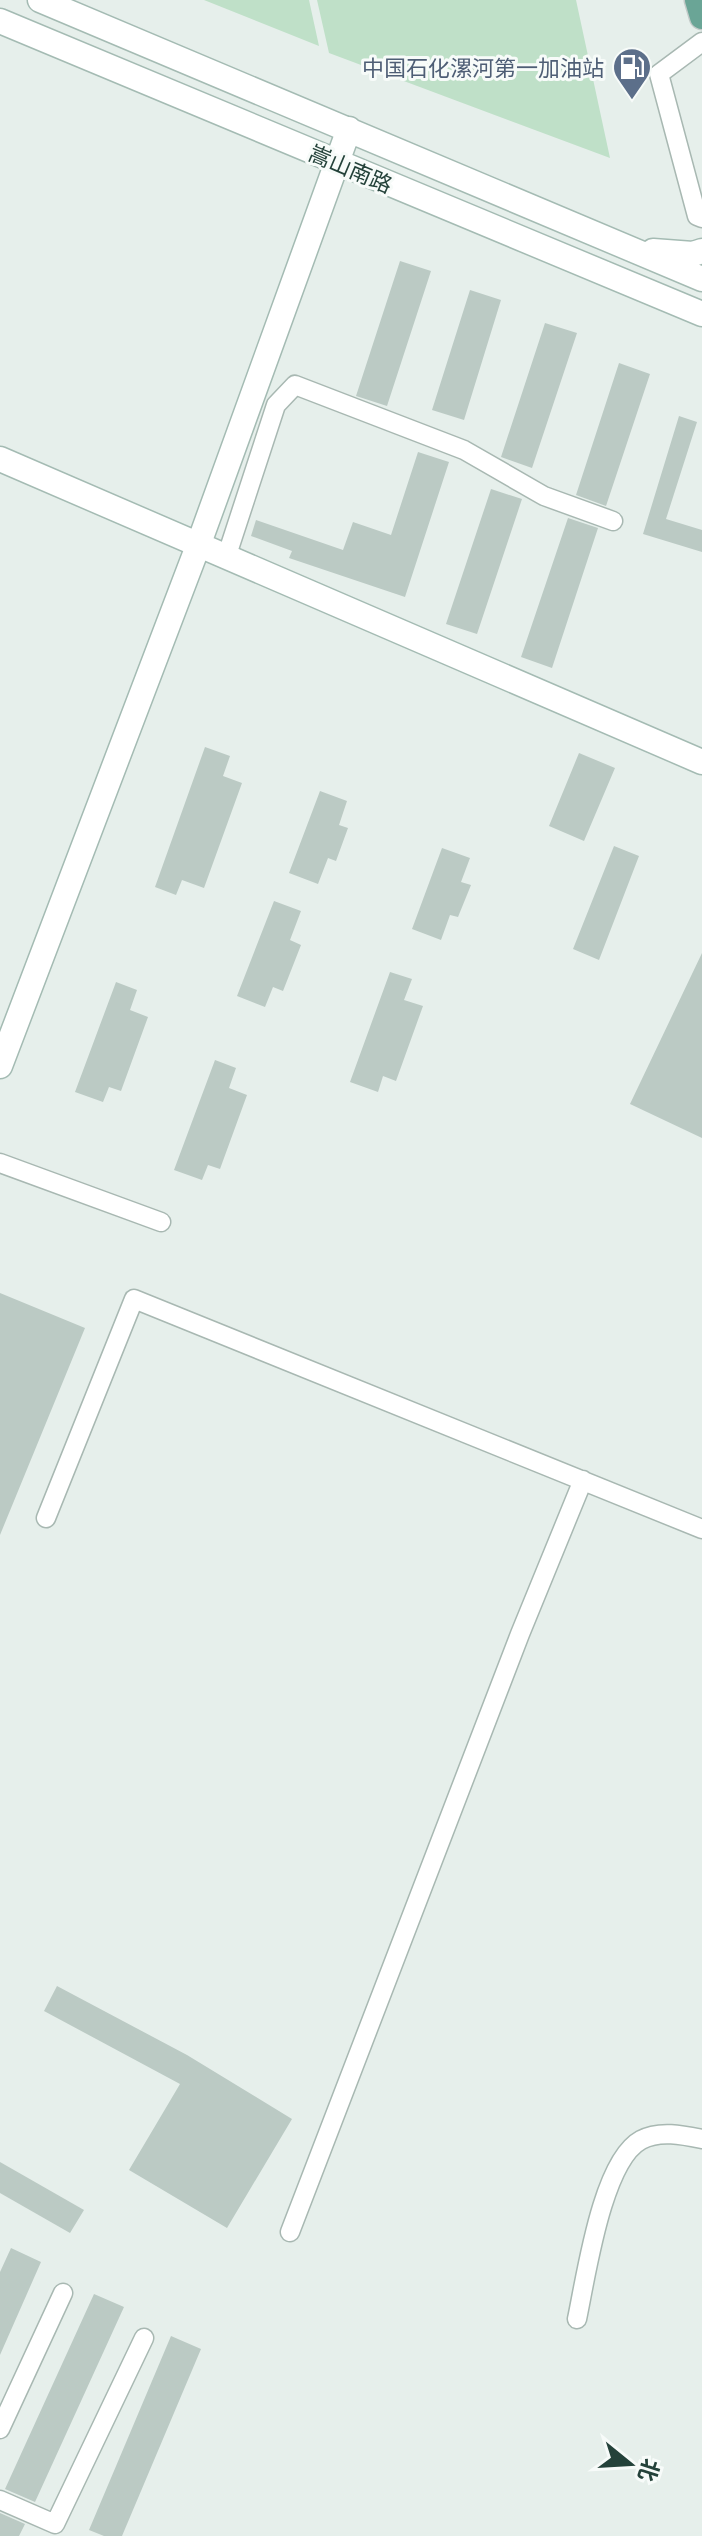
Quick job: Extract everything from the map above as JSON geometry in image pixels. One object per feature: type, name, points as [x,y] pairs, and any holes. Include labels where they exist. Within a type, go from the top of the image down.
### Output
[{"type":"main road","points":[[697,0],[702,17]]},
{"type":"street","name":"嵩山南路","points":[[40,0],[702,279]]},
{"type":"street","name":"嵩山南路","points":[[0,21],[702,314]]},
{"type":"street","points":[[702,42],[659,74],[697,216],[702,218]]},
{"type":"street","points":[[0,1066],[198,546],[349,129]]},
{"type":"street","points":[[633,249],[667,253],[702,251]]},
{"type":"street","points":[[226,558],[276,405],[295,385],[464,450],[544,496],[613,521]]},
{"type":"street","points":[[0,459],[702,762]]},
{"type":"street","points":[[0,1163],[161,1222]]},
{"type":"street","points":[[46,1518],[134,1299],[702,1529]]},
{"type":"street","points":[[290,2232],[520,1634],[583,1480]]},
{"type":"street","points":[[577,2319],[598,2220],[614,2173],[626,2152],[638,2141],[652,2135],[702,2139]]},
{"type":"street","points":[[0,2429],[63,2293]]},
{"type":"street","points":[[0,2500],[55,2524],[144,2338]]},
{"type":"green space","points":[[204,0],[309,0],[319,46]]},
{"type":"green space","points":[[317,0],[576,0],[610,158],[329,53]]},
{"type":"building","points":[[400,261],[431,271],[387,406],[356,396]]},
{"type":"building","points":[[470,290],[501,300],[464,420],[432,410]]},
{"type":"building","points":[[545,323],[577,333],[532,468],[501,457]]},
{"type":"building","points":[[619,363],[650,374],[606,506],[576,495]]},
{"type":"building","points":[[679,416],[697,422],[666,519],[702,530],[702,552],[643,534]]},
{"type":"building","points":[[418,452],[449,462],[405,597],[289,558],[292,551],[251,536],[256,520],[343,550],[353,522],[391,535]]},
{"type":"building","points":[[491,489],[522,499],[477,634],[446,624]]},
{"type":"building","points":[[568,518],[598,528],[552,668],[521,657]]},
{"type":"building","points":[[205,747],[230,756],[223,776],[242,783],[204,888],[182,880],[176,895],[155,887]]},
{"type":"building","points":[[579,753],[615,768],[584,841],[549,826]]},
{"type":"building","points":[[320,791],[347,801],[339,825],[348,828],[336,861],[328,858],[318,884],[289,873]]},
{"type":"building","points":[[614,846],[639,856],[599,960],[573,949]]},
{"type":"building","points":[[442,848],[470,858],[461,882],[471,885],[458,917],[450,915],[441,940],[412,929]]},
{"type":"building","points":[[274,901],[301,911],[290,940],[301,945],[283,991],[273,987],[265,1007],[237,996]]},
{"type":"building","points":[[702,953],[702,1138],[630,1104]]},
{"type":"building","points":[[390,972],[412,979],[404,1000],[423,1006],[396,1081],[383,1076],[378,1092],[350,1082]]},
{"type":"building","points":[[116,982],[137,990],[130,1010],[148,1017],[121,1091],[109,1087],[103,1102],[75,1092]]},
{"type":"building","points":[[215,1060],[236,1068],[229,1088],[247,1095],[220,1169],[208,1165],[202,1180],[174,1170]]},
{"type":"building","points":[[0,1293],[85,1328],[0,1535]]},
{"type":"building","points":[[57,1986],[187,2055],[292,2119],[227,2228],[129,2170],[180,2084],[44,2011]]},
{"type":"building","points":[[0,2162],[84,2210],[70,2233],[0,2193]]},
{"type":"building","points":[[11,2248],[41,2262],[0,2355],[0,2272]]},
{"type":"building","points":[[94,2294],[124,2307],[35,2502],[5,2489]]},
{"type":"building","points":[[171,2336],[201,2349],[122,2536],[104,2536],[89,2530]]},
{"type":"building","points":[[0,2513],[25,2524],[19,2536],[0,2536]]},
{"type":"place","name":"中国石化漯河第一加油站","points":[[632,101]]}]
